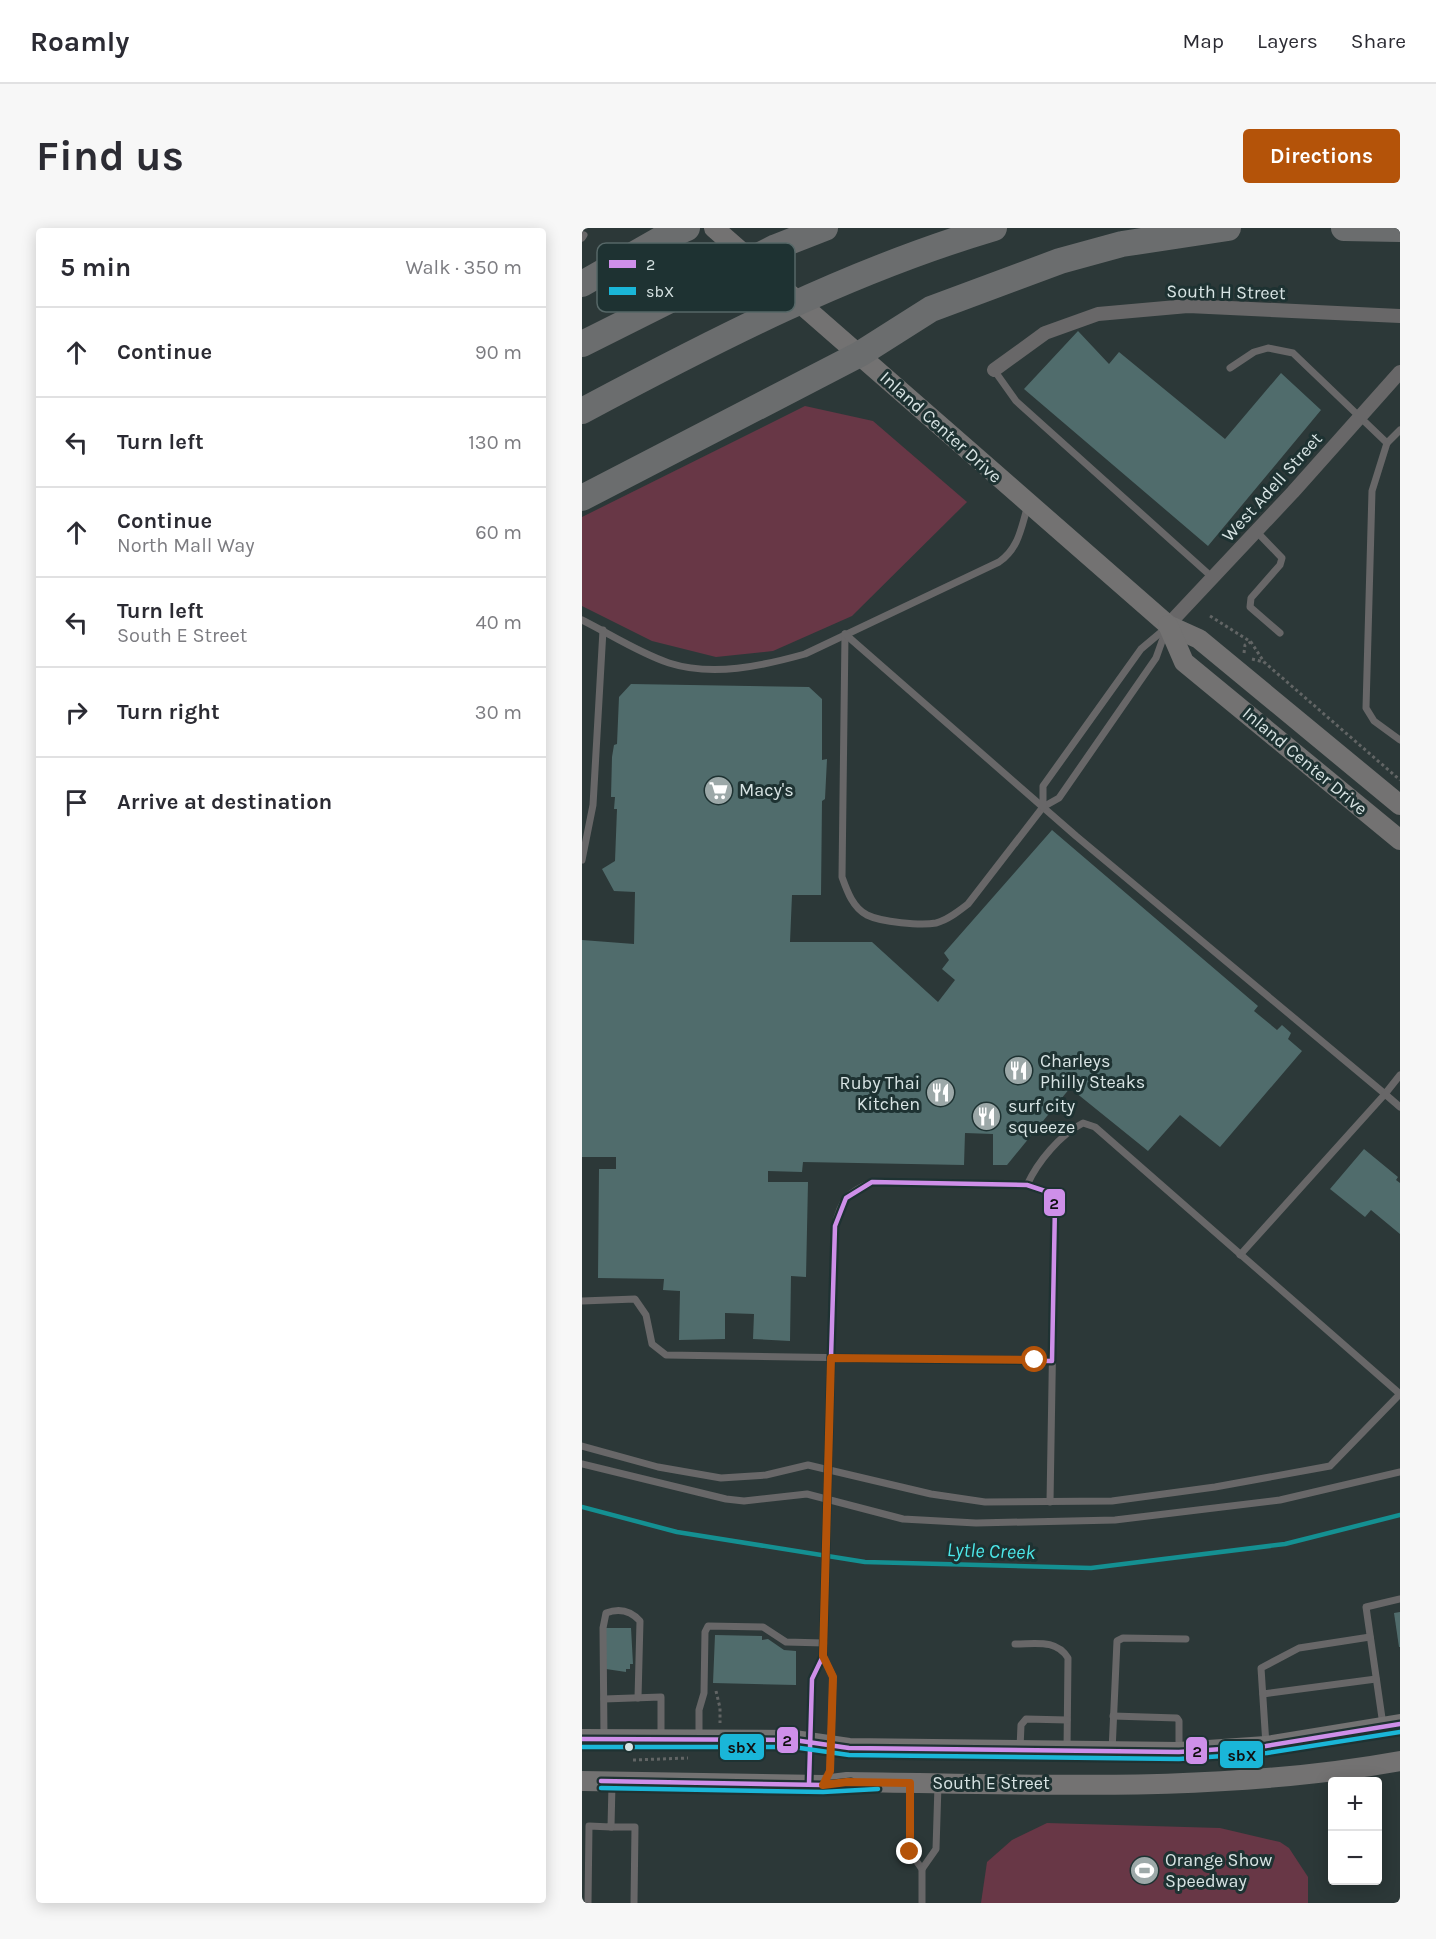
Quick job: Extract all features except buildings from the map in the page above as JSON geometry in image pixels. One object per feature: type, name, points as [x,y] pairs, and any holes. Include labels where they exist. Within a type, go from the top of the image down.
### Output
[{"type":"highway","points":[[654,243],[687,228]]},
{"type":"highway","points":[[787,243],[825,228]]},
{"type":"highway","points":[[795,303],[910,255],[994,228]]},
{"type":"highway","points":[[582,498],[860,354],[931,309],[1060,261],[1122,244],[1228,228]]},
{"type":"highway","points":[[1344,228],[1400,229]]},
{"type":"highway","points":[[582,284],[597,275]]},
{"type":"highway","points":[[582,344],[643,312]]},
{"type":"highway","points":[[582,411],[723,336],[776,312]]},
{"type":"highway","points":[[582,330],[626,320]]},
{"type":"main road","name":"Inland Center Drive","points":[[718,232],[731,243]]},
{"type":"main road","name":"Inland Center Drive","points":[[795,298],[1028,505],[1168,625],[1199,639],[1400,805]]},
{"type":"main road","name":"Inland Center Drive","points":[[1168,625],[1185,662],[1400,840]]},
{"type":"main road","name":"South E Street","points":[[582,1739],[699,1738],[810,1741],[849,1748],[1112,1753],[1179,1752],[1266,1746],[1391,1725]]},
{"type":"main road","name":"South E Street","points":[[582,1781],[816,1785],[847,1782],[1190,1782],[1245,1779],[1400,1761]]},
{"type":"street","name":"South H Street","points":[[994,370],[1045,333],[1098,314],[1188,306],[1400,316]]},
{"type":"street","name":"West Adell Street","points":[[1168,625],[1400,372]]},
{"type":"lane","points":[[1230,368],[1254,352],[1268,348],[1293,353],[1387,443]]},
{"type":"lane","points":[[994,370],[1016,401],[1213,578]]},
{"type":"lane","points":[[1400,430],[1387,443],[1372,490],[1366,708],[1374,721],[1400,740]]},
{"type":"lane","points":[[582,620],[669,663],[705,669],[747,668],[777,662],[805,654],[999,562],[1011,554],[1016,546],[1028,505]]},
{"type":"lane","points":[[1256,531],[1282,558],[1280,565],[1251,598],[1250,608],[1280,633]]},
{"type":"lane","points":[[845,634],[842,877],[849,896],[866,915],[888,921],[936,923],[955,914],[968,904],[1042,807],[1059,798],[1156,658],[1168,625]]},
{"type":"lane","points":[[1042,807],[1043,786],[1141,649],[1168,625]]},
{"type":"lane","points":[[582,860],[593,805],[603,630]]},
{"type":"lane","points":[[845,634],[1042,807],[1400,1107]]},
{"type":"lane","points":[[1240,1255],[1400,1075]]},
{"type":"lane","points":[[582,1446],[658,1467],[721,1478],[766,1475],[802,1466],[828,1468],[942,1496],[985,1502],[1112,1501],[1168,1495],[1330,1466],[1400,1394],[1095,1127],[1083,1123],[1071,1130],[1035,1169],[1027,1185]]},
{"type":"lane","points":[[816,1785],[810,1741],[812,1679],[823,1656],[824,1643],[834,1226],[839,1207],[852,1191],[872,1182],[1027,1185],[1044,1188],[1051,1193],[1055,1205],[1050,1502]]},
{"type":"lane","points":[[582,1301],[635,1299],[646,1315],[652,1344],[666,1355],[1052,1361]]},
{"type":"lane","points":[[582,1464],[744,1502],[807,1494],[903,1519],[976,1522],[1115,1520],[1280,1500],[1400,1472]]},
{"type":"lane","points":[[1391,1725],[1376,1679],[1366,1607],[1400,1599]]},
{"type":"lane","points":[[604,1740],[603,1620],[606,1613],[628,1611],[640,1621],[638,1698]]},
{"type":"lane","points":[[699,1738],[699,1710],[704,1693],[705,1632],[708,1626],[762,1627],[786,1642],[824,1643]]},
{"type":"lane","points":[[1266,1746],[1261,1668],[1299,1648],[1370,1637]]},
{"type":"lane","points":[[1112,1753],[1117,1641],[1123,1638],[1186,1638]]},
{"type":"lane","points":[[1015,1644],[1053,1644],[1063,1649],[1068,1658],[1067,1752]]},
{"type":"lane","points":[[816,1785],[830,1771],[833,1677],[823,1656]]},
{"type":"lane","points":[[1263,1694],[1376,1679]]},
{"type":"lane","points":[[604,1699],[661,1697],[661,1739]]},
{"type":"lane","points":[[1113,1716],[1177,1718],[1179,1721],[1179,1752]]},
{"type":"lane","points":[[1020,1751],[1021,1725],[1026,1719],[1067,1719]]},
{"type":"lane","points":[[611,1827],[612,1782]]},
{"type":"lane","points":[[910,1783],[910,1852],[922,1869]]},
{"type":"lane","points":[[922,1903],[922,1869],[936,1849],[938,1783]]},
{"type":"lane","points":[[588,1903],[589,1826],[635,1827],[634,1903]]},
{"type":"path","points":[[1210,616],[1251,642],[1264,662],[1400,780]]},
{"type":"path","points":[[1251,642],[1245,645],[1243,653],[1264,662]]},
{"type":"path","points":[[716,1689],[720,1708],[720,1731]]},
{"type":"path","points":[[633,1760],[690,1758]]},
{"type":"shaded area","points":[[805,406],[873,421],[967,502],[852,616],[773,651],[716,657],[652,641],[582,606],[582,517]]},
{"type":"shaded area","name":"Orange Show Speedway","points":[[1047,1823],[1220,1828],[1280,1842],[1289,1848],[1308,1877],[1308,1903],[981,1903],[987,1862],[1012,1840]]},
{"type":"waterway","name":"Lytle Creek","points":[[582,1507],[677,1532],[865,1562],[1091,1568],[1285,1544],[1400,1515]]},
{"type":"transit line","name":"2","points":[[872,1182],[1027,1185],[1051,1193],[1055,1205],[1052,1361],[831,1358],[835,1226],[846,1198],[872,1182]]},
{"type":"transit line","name":"2","points":[[809,1784],[812,1679],[823,1656],[831,1358]]},
{"type":"transit line","name":"2","points":[[582,1739],[794,1740],[849,1748],[1179,1752],[1266,1746],[1400,1724]]},
{"type":"transit line","name":"sbX","points":[[582,1747],[793,1747],[849,1755],[1179,1759],[1267,1753],[1400,1732]]},
{"type":"transit line","name":"2","points":[[601,1781],[823,1785],[851,1782]]},
{"type":"transit line","name":"sbX","points":[[601,1788],[823,1792],[878,1789]]},
{"type":"place","name":"Macy's","points":[[718,790]]},
{"type":"place","name":"Charleys Philly Steaks","points":[[1019,1071]]},
{"type":"place","name":"Ruby Thai Kitchen","points":[[941,1093]]},
{"type":"place","name":"surf city squeeze","points":[[987,1116]]},
{"type":"place","name":"Orange Show Speedway","points":[[1144,1870]]},
{"type":"route","points":[[910,1852],[910,1783],[847,1782],[823,1785],[830,1771],[833,1677],[823,1656],[831,1358],[1035,1360]]}]
